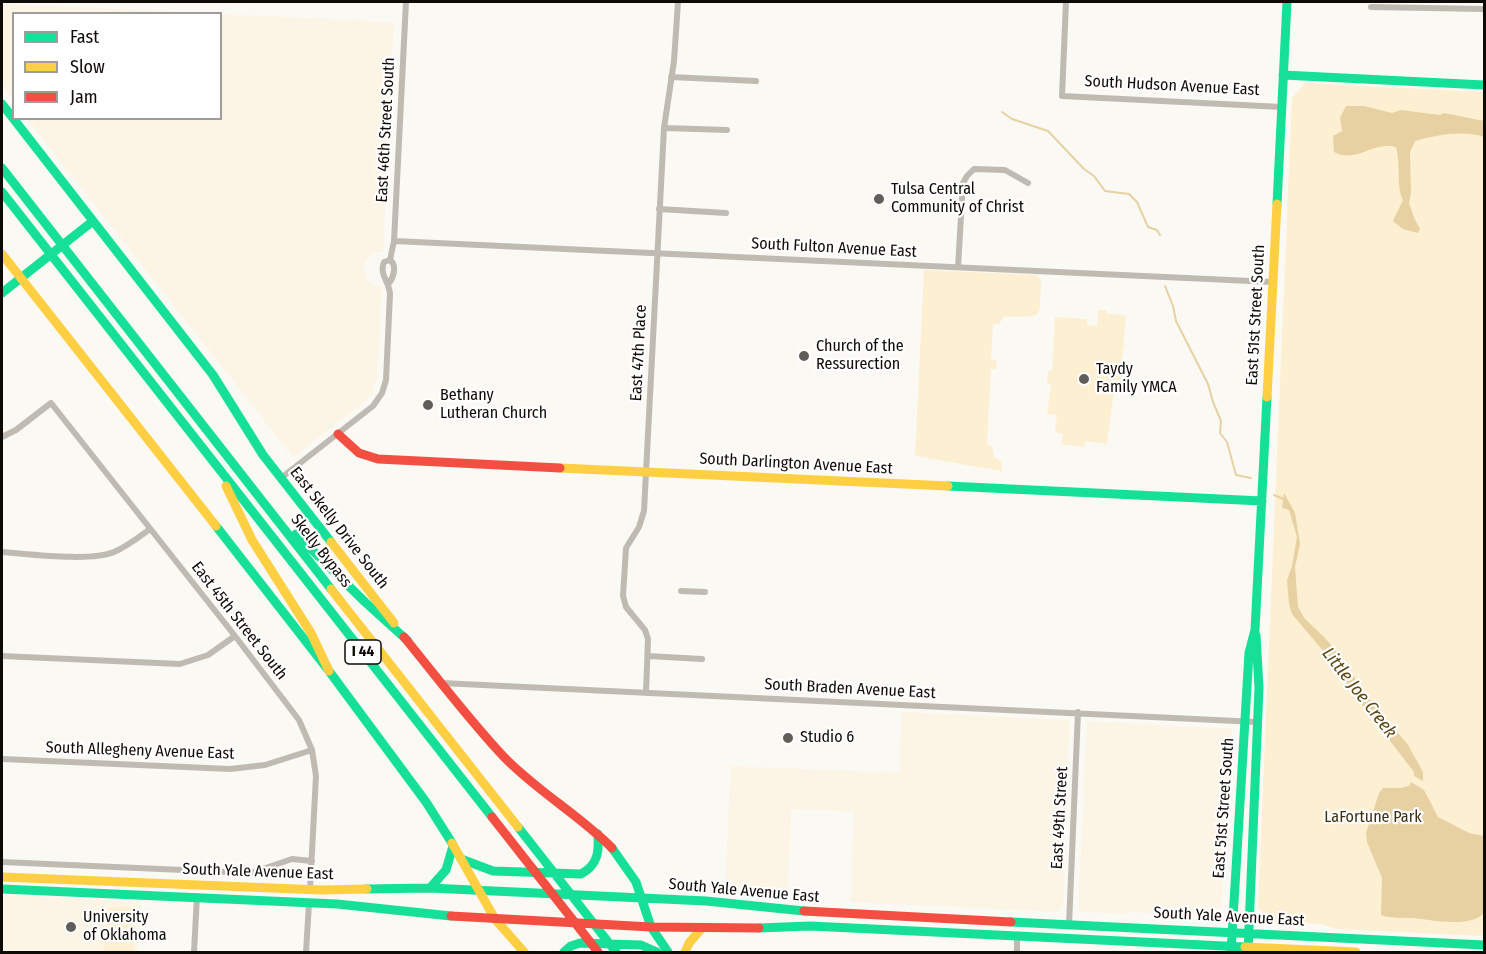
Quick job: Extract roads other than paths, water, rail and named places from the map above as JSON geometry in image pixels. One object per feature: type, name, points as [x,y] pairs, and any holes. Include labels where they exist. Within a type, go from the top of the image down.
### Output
[{"type":"main road","name":"East 51st Street South","points":[[1231,950],[1249,652],[1255,630],[1287,2]]},
{"type":"main road","name":"South Hudson Avenue East","points":[[1283,75],[1485,85]]},
{"type":"main road","name":"East Skelly Drive South","points":[[2,104],[12,117]]},
{"type":"main road","name":"East Skelly Drive South","points":[[14,120],[213,375],[255,443],[441,683],[491,743],[519,772],[598,834],[624,863],[636,882],[651,927],[668,952]]},
{"type":"main road","name":"Skelly Bypass","points":[[2,168],[616,952]]},
{"type":"main road","name":"Skelly Bypass","points":[[2,192],[598,952]]},
{"type":"main road","points":[[2,293],[93,221]]},
{"type":"main road","points":[[2,254],[329,671],[434,812],[496,919],[524,952]]},
{"type":"main road","name":"South Darlington Avenue East","points":[[339,434],[358,454],[373,459],[1262,501]]},
{"type":"main road","points":[[216,466],[252,540],[311,633],[329,671]]},
{"type":"main road","points":[[265,504],[350,586],[379,618],[408,641]]},
{"type":"main road","name":"East 51st Street South","points":[[1248,950],[1259,653],[1255,630]]},
{"type":"main road","points":[[461,859],[493,871],[581,874],[588,871],[597,861],[598,834]]},
{"type":"main road","points":[[430,888],[449,868],[453,846]]},
{"type":"main road","name":"South Yale Avenue East","points":[[2,877],[310,889],[430,888],[735,903],[788,911],[1485,945]]},
{"type":"main road","points":[[103,882],[103,895]]},
{"type":"main road","name":"South Yale Avenue East","points":[[2,889],[309,903],[354,906],[411,914],[651,927],[810,926],[1231,950],[1356,952]]},
{"type":"main road","points":[[309,903],[310,889]]},
{"type":"main road","points":[[787,926],[788,911]]},
{"type":"main road","points":[[810,926],[811,912]]},
{"type":"main road","points":[[924,918],[924,932]]},
{"type":"main road","points":[[1068,939],[1069,925]]},
{"type":"main road","points":[[685,952],[689,943],[702,928]]},
{"type":"main road","points":[[564,952],[580,943],[641,945],[657,952]]},
{"type":"street","name":"East 46th Street South","points":[[390,260],[394,241],[406,2]]},
{"type":"street","name":"East 47th Place","points":[[646,693],[648,639],[645,630],[626,608],[623,596],[626,548],[639,527],[644,511],[664,128],[678,2]]},
{"type":"street","name":"South Hudson Avenue East","points":[[1066,2],[1062,96],[1282,107]]},
{"type":"street","points":[[1371,7],[1459,5],[1485,9]]},
{"type":"street","points":[[671,77],[756,81]]},
{"type":"street","points":[[664,128],[727,130]]},
{"type":"street","points":[[958,267],[962,196],[967,176],[974,169],[1005,170],[1028,183]]},
{"type":"street","points":[[659,209],[726,213]]},
{"type":"street","name":"South Fulton Avenue East","points":[[394,241],[1272,282]]},
{"type":"street","name":"East 46th Street South","points":[[389,282],[384,277],[382,269],[384,262],[390,260]]},
{"type":"street","name":"East 46th Street South","points":[[281,478],[374,406],[385,386],[389,282],[394,274],[394,264],[390,260]]},
{"type":"street","name":"East 45th Street South","points":[[2,437],[16,430],[51,404],[299,720],[312,750],[316,776],[310,889]]},
{"type":"street","points":[[2,552],[103,555],[126,546],[150,529]]},
{"type":"street","points":[[681,591],[705,592]]},
{"type":"street","points":[[2,656],[180,664],[208,655],[235,636]]},
{"type":"street","points":[[648,656],[702,659]]},
{"type":"street","name":"South Braden Avenue East","points":[[441,683],[1257,722]]},
{"type":"street","name":"East 49th Street","points":[[1069,925],[1078,712]]},
{"type":"street","name":"South Allegheny Avenue East","points":[[2,759],[230,770],[265,765],[312,750]]},
{"type":"street","name":"South Yale Avenue East","points":[[2,862],[251,873],[292,859],[312,861]]},
{"type":"street","points":[[194,952],[197,885]]},
{"type":"street","points":[[306,952],[309,903]]},
{"type":"street","points":[[1017,936],[1017,952]]},
{"type":"water","points":[[1346,106],[1364,106],[1392,113],[1401,110],[1440,115],[1444,113],[1484,121],[1484,137],[1458,134],[1415,141],[1410,152],[1411,193],[1409,203],[1420,229],[1418,233],[1403,229],[1393,221],[1403,200],[1396,147],[1381,147],[1350,155],[1334,152],[1333,136],[1342,131],[1340,118]]},
{"type":"water","points":[[1284,493],[1295,513],[1300,544],[1295,567],[1298,607],[1305,619],[1337,652],[1368,697],[1408,745],[1423,772],[1423,781],[1414,776],[1414,772],[1357,698],[1335,665],[1292,614],[1287,580],[1297,537],[1289,510],[1282,508]]},
{"type":"water","points":[[1411,782],[1424,790],[1438,817],[1469,833],[1484,836],[1484,913],[1477,918],[1469,921],[1449,922],[1381,915],[1382,878],[1367,842],[1366,833],[1379,793],[1383,788],[1401,788],[1409,786]]},
{"type":"waterway","name":"Little Joe Creek","points":[[1002,112],[1012,119],[1048,131],[1084,169],[1094,176],[1105,191],[1129,194],[1137,202],[1148,227],[1157,230],[1160,235]]},
{"type":"waterway","name":"Little Joe Creek","points":[[1165,286],[1176,321],[1208,384],[1221,421],[1220,433],[1227,442],[1236,475],[1251,478]]},
{"type":"waterway","name":"Little Joe Creek","points":[[1274,495],[1286,500]]},
{"type":"place","name":"Tulsa Central Community of Christ","points":[[879,199]]},
{"type":"place","name":"Church of the Ressurection","points":[[804,356]]},
{"type":"place","name":"Taydy Family YMCA","points":[[1084,379]]},
{"type":"place","name":"Bethany Lutheran Church","points":[[428,405]]},
{"type":"place","name":"Studio 6","points":[[788,738]]},
{"type":"place","name":"University of Oklahoma","points":[[71,927]]},
{"type":"park label","name":"LaFortune Park","points":[[1373,818]]}]
